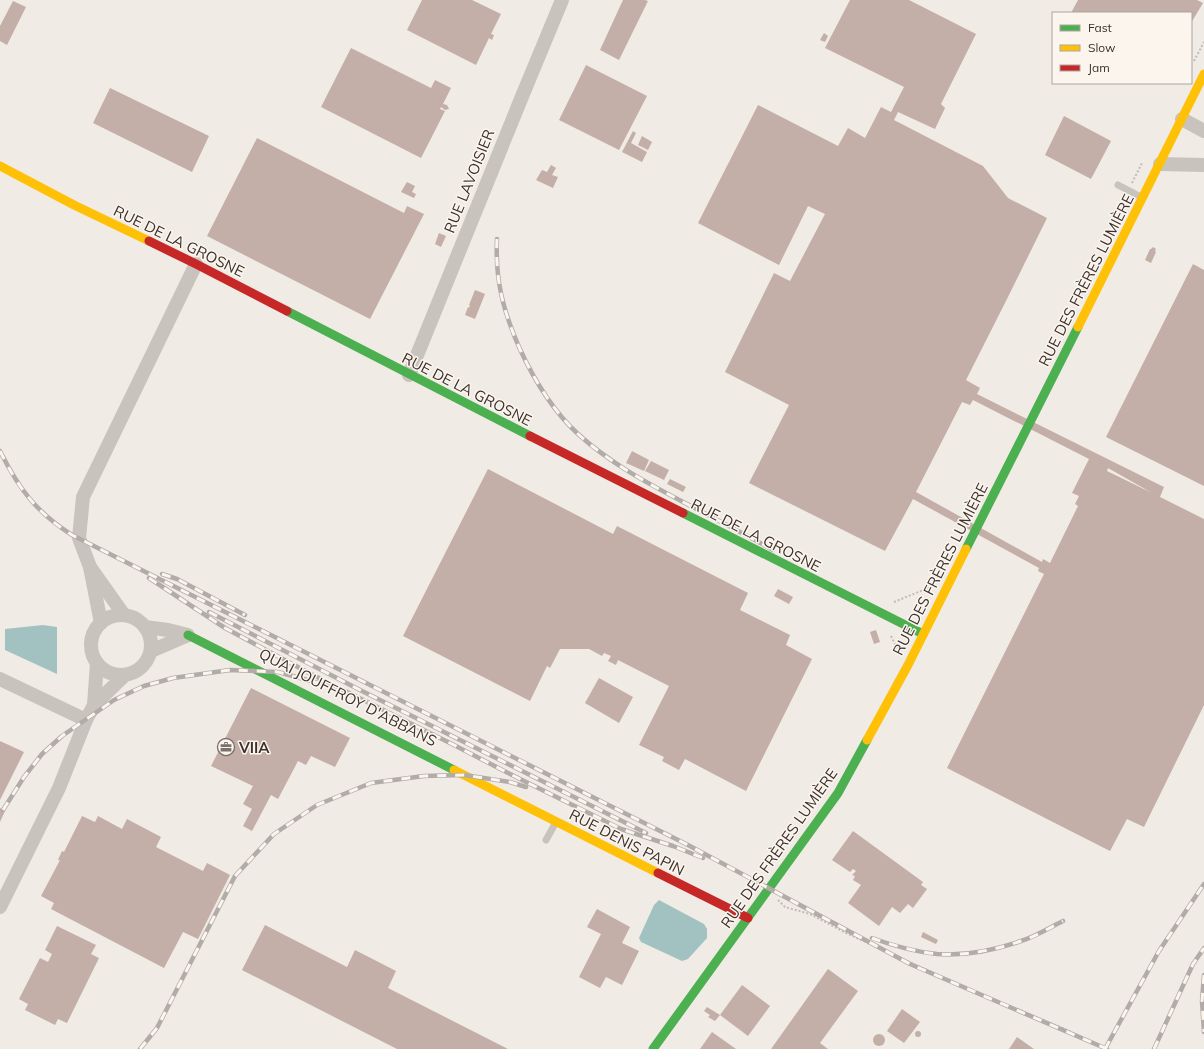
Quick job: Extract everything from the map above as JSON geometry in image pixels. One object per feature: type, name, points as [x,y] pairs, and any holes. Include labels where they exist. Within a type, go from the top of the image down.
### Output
[{"type":"street","name":"RUE LAVOISIER","points":[[409,375],[562,0]]},
{"type":"street","name":"RUE DES FRÈRES LUMIÈRE","points":[[653,1049],[838,793],[908,665],[1204,74]]},
{"type":"street","points":[[1182,118],[1204,131]]},
{"type":"street","points":[[1160,164],[1204,164]]},
{"type":"street","name":"RUE DE LA GROSNE","points":[[0,166],[74,205],[196,264],[409,375],[923,634]]},
{"type":"street","points":[[101,623],[90,567],[78,538],[83,497],[196,264]]},
{"type":"street","points":[[90,567],[124,615]]},
{"type":"street","points":[[0,907],[59,788],[86,720],[94,705],[125,676],[134,673],[148,660],[150,638],[145,627],[132,617],[124,615],[108,618],[101,623],[95,630],[91,647],[92,656],[97,663],[109,673],[125,676]]},
{"type":"street","name":"QUAI JOUFFROY D'ABBANS","points":[[145,627],[168,630],[188,635],[493,790]]},
{"type":"street","points":[[150,651],[188,635]]},
{"type":"street","points":[[94,705],[97,663]]},
{"type":"street","points":[[0,679],[86,720]]},
{"type":"street","name":"RUE DENIS PAPIN","points":[[493,790],[748,918]]},
{"type":"lane","points":[[1118,185],[1143,198]]},
{"type":"lane","points":[[546,840],[556,822]]},
{"type":"path","points":[[1192,65],[1204,42]]},
{"type":"path","points":[[1128,191],[1145,158]]},
{"type":"path","points":[[884,615],[894,602],[928,588],[934,578]]},
{"type":"path","points":[[767,890],[785,907],[810,914],[846,933],[971,990],[1065,1029],[1105,1049]]},
{"type":"water","points":[[43,625],[57,627],[57,674],[5,650],[5,629]]},
{"type":"water","points":[[659,900],[704,924],[707,929],[707,938],[688,959],[682,961],[641,942],[639,938],[654,905]]},
{"type":"building","points":[[422,0],[472,0],[501,14],[491,34],[494,35],[492,40],[489,38],[476,65],[407,30]]},
{"type":"building","points":[[623,0],[648,1],[619,60],[600,50]]},
{"type":"building","points":[[850,0],[909,0],[976,34],[941,104],[945,108],[935,129],[898,112],[894,120],[983,166],[1008,198],[1047,218],[966,380],[980,388],[977,394],[1164,487],[1160,497],[1204,519],[1204,705],[1144,827],[1127,819],[1110,851],[947,768],[1044,574],[1038,571],[1039,568],[913,499],[885,551],[749,483],[789,405],[725,372],[774,273],[790,281],[825,214],[808,206],[779,265],[698,223],[758,105],[838,146],[848,128],[865,138],[881,107],[891,112],[904,87],[825,48]],"holes":[[[973,400],[1089,459],[1072,493],[1079,496],[1075,504],[1078,506],[1050,563],[1043,559],[1042,562],[916,492],[962,402],[970,405]],[[1108,468],[1152,493],[1107,471]]]},
{"type":"building","points":[[1078,0],[1197,0],[1203,3],[1192,21],[1192,12],[1072,12]]},
{"type":"building","points":[[13,1],[26,7],[7,45],[0,41],[0,26]]},
{"type":"building","points":[[824,33],[828,36],[825,42],[820,40]]},
{"type":"building","points":[[351,48],[431,88],[435,80],[451,88],[443,104],[447,105],[449,109],[445,110],[441,107],[440,109],[445,111],[421,158],[321,107]]},
{"type":"building","points":[[586,65],[647,96],[619,150],[559,120]]},
{"type":"building","points":[[110,88],[209,136],[192,172],[93,123]]},
{"type":"building","points":[[1064,116],[1111,141],[1091,179],[1045,155]]},
{"type":"building","points":[[633,131],[636,133],[631,143],[647,152],[642,162],[622,152]]},
{"type":"building","points":[[642,136],[652,142],[648,150],[638,145]]},
{"type":"building","points":[[257,138],[404,213],[407,206],[424,214],[370,319],[207,236]]},
{"type":"building","points":[[551,165],[556,168],[552,175],[558,177],[553,188],[536,180],[542,170],[547,172]]},
{"type":"building","points":[[407,182],[415,186],[412,192],[416,194],[414,198],[401,192]]},
{"type":"building","points":[[439,233],[446,236],[441,247],[435,244]]},
{"type":"building","points":[[1153,247],[1156,249],[1156,252],[1151,263],[1145,260],[1150,249]]},
{"type":"building","points":[[1193,264],[1204,270],[1204,486],[1106,437]]},
{"type":"building","points":[[475,290],[485,294],[475,319],[465,315]]},
{"type":"building","points":[[632,451],[649,460],[644,471],[626,463]]},
{"type":"building","points":[[651,461],[669,470],[664,480],[645,471]]},
{"type":"building","points":[[488,469],[613,534],[617,526],[748,593],[740,610],[790,635],[786,645],[812,659],[746,791],[685,759],[679,770],[662,761],[664,757],[639,745],[669,686],[618,660],[616,665],[608,661],[611,656],[604,653],[602,656],[589,649],[560,649],[550,668],[547,666],[530,701],[403,636]]},
{"type":"building","points":[[670,479],[686,487],[683,492],[667,484]]},
{"type":"building","points":[[778,589],[793,597],[789,604],[774,596]]},
{"type":"building","points":[[876,630],[880,642],[874,644],[870,632]]},
{"type":"building","points":[[599,678],[633,697],[619,723],[585,703]]},
{"type":"building","points":[[251,688],[350,738],[335,767],[311,756],[306,765],[298,761],[278,799],[271,795],[252,831],[243,826],[252,809],[243,804],[253,786],[211,766]]},
{"type":"building","points":[[0,741],[24,752],[0,800]]},
{"type":"building","points":[[0,808],[5,811],[0,822]]},
{"type":"building","points":[[82,816],[95,822],[98,816],[122,829],[127,819],[161,837],[156,847],[203,871],[207,863],[230,875],[198,939],[183,932],[164,968],[51,909],[54,903],[41,896],[60,860],[58,860],[62,851],[64,852]]},
{"type":"building","points":[[853,831],[923,882],[921,885],[927,889],[913,908],[908,904],[900,913],[892,907],[879,926],[848,903],[861,885],[853,880],[855,876],[852,875],[856,871],[853,869],[850,872],[832,860]]},
{"type":"building","points":[[597,909],[630,927],[622,943],[639,951],[622,985],[606,977],[600,988],[579,977],[601,934],[587,927]]},
{"type":"building","points":[[265,925],[347,967],[355,950],[396,971],[388,988],[508,1049],[397,1049],[242,970]]},
{"type":"building","points":[[57,926],[96,945],[91,954],[99,958],[67,1023],[58,1019],[55,1025],[25,1010],[28,1004],[19,999],[40,958],[48,962],[52,954],[45,950]]},
{"type":"building","points":[[923,932],[938,940],[936,944],[921,937]]},
{"type":"building","points":[[828,969],[858,991],[820,1043],[828,1049],[771,1049]]},
{"type":"building","points":[[742,985],[770,1006],[748,1036],[720,1015]]},
{"type":"building","points":[[707,1007],[720,1015],[715,1021],[708,1017],[710,1015],[704,1011]]},
{"type":"building","points":[[902,1009],[920,1022],[904,1043],[887,1031]]},
{"type":"building","points":[[918,1031],[921,1034],[918,1037],[915,1034]]},
{"type":"building","points":[[712,1032],[736,1049],[700,1049]]},
{"type":"building","points":[[877,1034],[881,1034],[885,1040],[881,1046],[877,1046],[873,1042],[873,1038]]},
{"type":"building","points":[[1017,1037],[1034,1049],[1009,1049]]},
{"type":"railway","points":[[497,239],[497,268],[501,294],[513,333],[537,382],[560,415],[590,444],[629,472],[773,550]]},
{"type":"railway","points":[[0,451],[14,477],[30,499],[48,518],[72,535],[688,845],[910,964],[1107,1049]]},
{"type":"railway","points":[[162,574],[177,579],[245,615]]},
{"type":"railway","points":[[149,578],[225,628],[309,673],[621,829],[673,846],[703,858]]},
{"type":"railway","points":[[209,612],[360,690],[646,833]]},
{"type":"railway","points":[[3,810],[24,777],[42,754],[62,736],[114,700],[144,686],[173,678],[230,670],[278,672],[322,684]]},
{"type":"railway","points":[[140,1049],[157,1028],[235,876],[274,834],[317,805],[371,783],[424,776],[464,775],[510,782],[526,787]]},
{"type":"railway","points":[[1105,1049],[1159,951],[1204,884]]},
{"type":"railway","points":[[872,938],[904,948],[929,953],[958,954],[980,952],[1001,947],[1037,935],[1063,921]]},
{"type":"railway","points":[[1154,1049],[1193,964],[1204,948]]},
{"type":"railway","points":[[1204,975],[1202,1001],[1204,1032]]},
{"type":"traffic: fast","points":[[287,311],[530,436]]},
{"type":"traffic: fast","points":[[966,549],[1078,327]]},
{"type":"traffic: fast","points":[[683,513],[923,634]]},
{"type":"traffic: fast","points":[[188,635],[454,770]]},
{"type":"traffic: fast","points":[[653,1049],[838,793],[867,740]]},
{"type":"traffic: slow","points":[[1078,327],[1204,74]]},
{"type":"traffic: slow","points":[[0,166],[74,205],[149,241]]},
{"type":"traffic: slow","points":[[867,740],[908,665],[966,549]]},
{"type":"traffic: slow","points":[[454,770],[658,873]]},
{"type":"traffic: jam","points":[[149,241],[287,311]]},
{"type":"traffic: jam","points":[[530,436],[683,513]]},
{"type":"traffic: jam","points":[[658,873],[748,918]]},
{"type":"place","name":"VIIA","points":[[226,747]]}]
